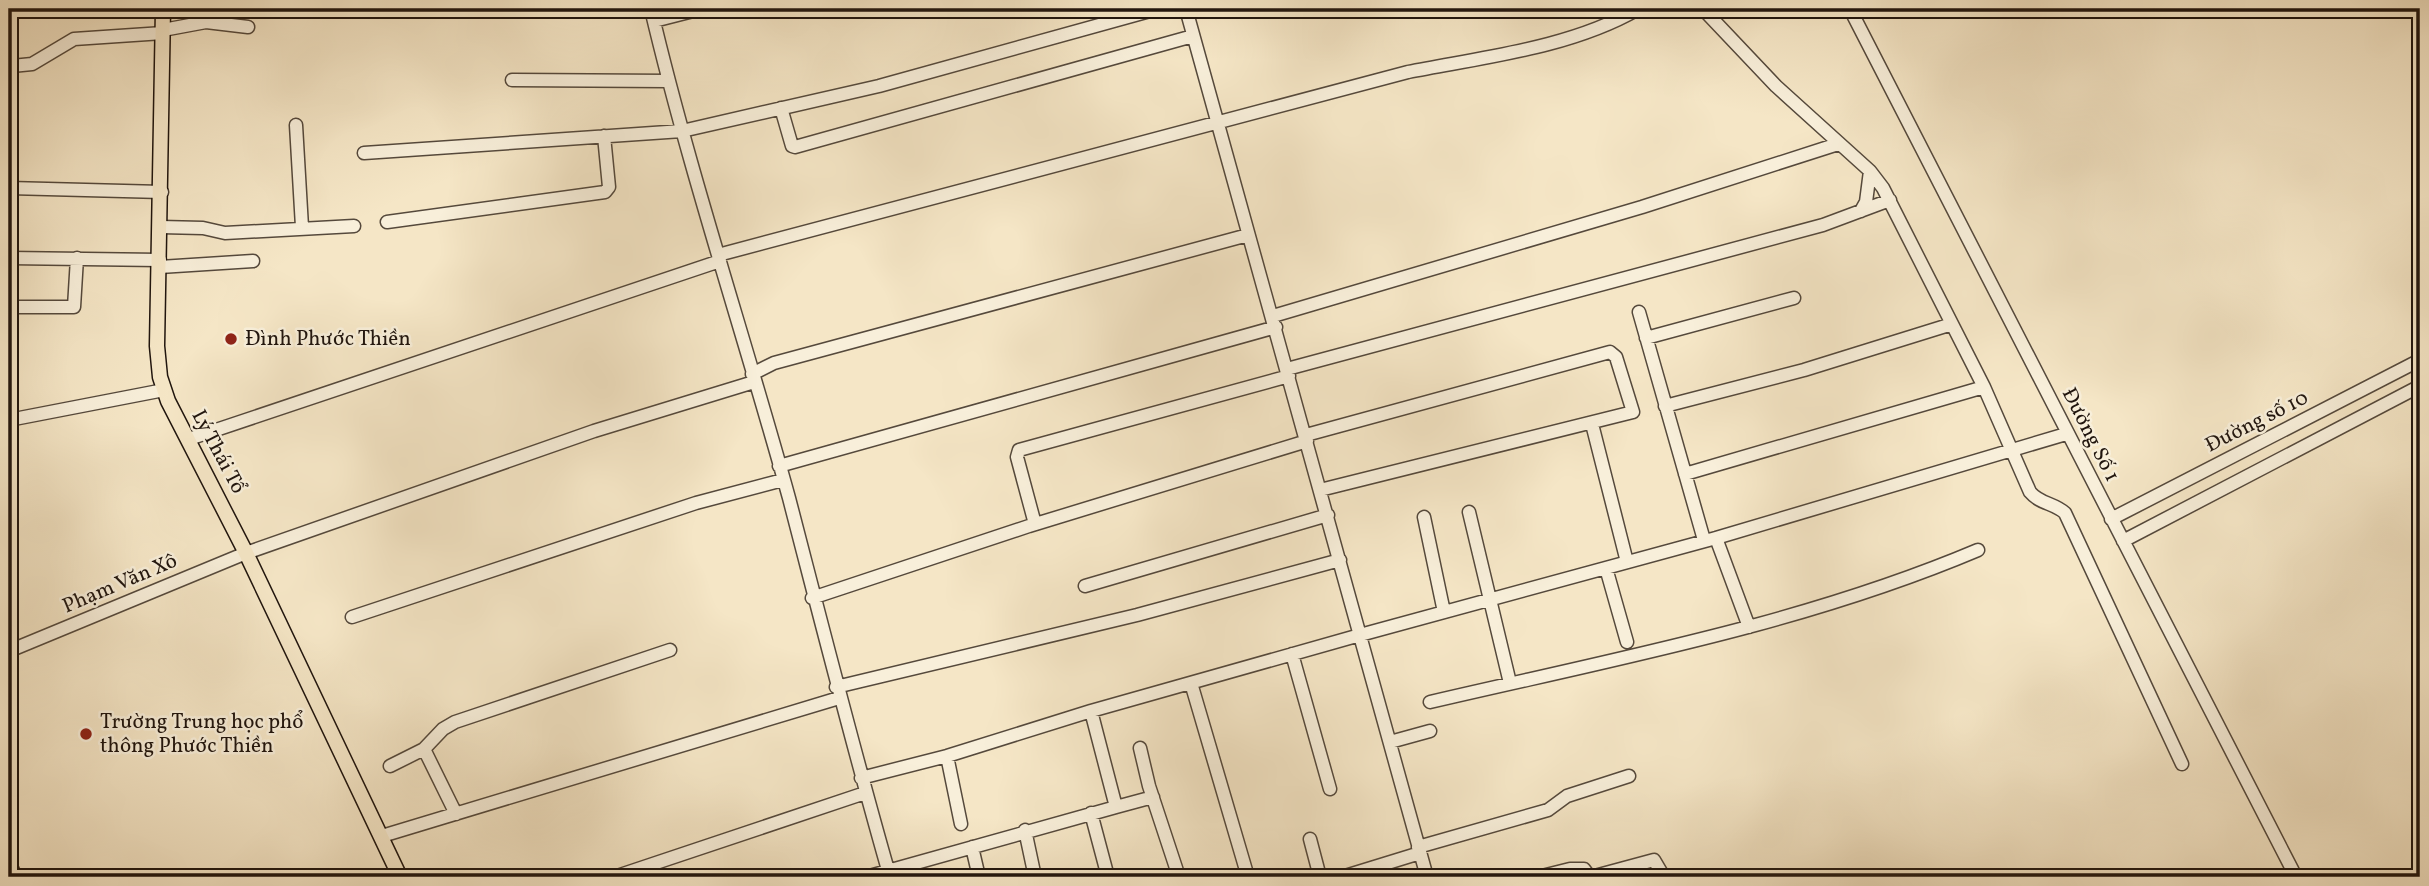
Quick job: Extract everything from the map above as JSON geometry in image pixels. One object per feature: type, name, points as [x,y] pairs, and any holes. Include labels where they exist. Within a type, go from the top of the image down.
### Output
[{"type":"main road","name":"Lý Thái Tổ","points":[[163,9],[158,346],[164,390],[382,836],[396,876]]},
{"type":"street","points":[[335,9],[376,9]]},
{"type":"street","points":[[701,9],[653,15],[682,131],[783,480],[838,693],[889,874]]},
{"type":"street","points":[[364,153],[682,131],[878,86],[1157,9]]},
{"type":"street","points":[[1186,9],[1427,877]]},
{"type":"street","points":[[189,439],[719,258],[1408,72],[1544,43],[1588,31],[1638,9]]},
{"type":"street","points":[[1703,9],[1776,86],[1870,171],[1890,200],[2015,450],[2030,492],[2036,499],[2058,506],[2065,513],[2182,764]]},
{"type":"street","name":"Đường Số 1","points":[[1850,9],[2066,434],[2296,877]]},
{"type":"street","points":[[12,66],[32,64],[74,39],[163,32],[206,22],[248,27]]},
{"type":"street","points":[[782,108],[795,147],[1194,36]]},
{"type":"street","points":[[512,80],[669,81]]},
{"type":"street","points":[[296,125],[302,227]]},
{"type":"street","points":[[387,222],[605,192],[610,187],[610,170],[604,136]]},
{"type":"street","points":[[779,466],[1274,321],[1838,144]]},
{"type":"street","points":[[1861,211],[1866,202],[1870,171]]},
{"type":"street","points":[[9,188],[162,192]]},
{"type":"street","points":[[1035,524],[1017,457],[1019,450],[1823,225],[1890,200]]},
{"type":"street","points":[[161,227],[203,228],[225,233],[354,226]]},
{"type":"street","name":"Phạm Văn Xô","points":[[11,647],[246,553],[753,378],[774,363],[1248,235]]},
{"type":"street","points":[[9,258],[77,258],[160,263],[253,261]]},
{"type":"street","points":[[13,307],[74,307],[77,258]]},
{"type":"street","points":[[1646,338],[1794,298]]},
{"type":"street","points":[[1639,312],[1685,474],[1749,627]]},
{"type":"street","points":[[1665,406],[1804,370],[1952,324]]},
{"type":"street","points":[[813,598],[1306,438],[1611,352],[1616,357],[1633,412],[1321,489]]},
{"type":"street","name":"Đường số 10","points":[[2111,519],[2420,360]]},
{"type":"street","name":"Đường số 10","points":[[2123,541],[2420,386]]},
{"type":"street","points":[[1685,474],[1984,387]]},
{"type":"street","points":[[9,421],[164,390]]},
{"type":"street","points":[[1592,424],[1627,562]]},
{"type":"street","points":[[862,778],[947,756],[1091,711],[1292,654],[1710,539],[2066,434]]},
{"type":"street","points":[[352,617],[696,503],[783,480]]},
{"type":"street","points":[[1469,512],[1510,683]]},
{"type":"street","points":[[1085,586],[1328,515]]},
{"type":"street","points":[[1424,517],[1444,612]]},
{"type":"street","points":[[1430,702],[1749,627],[1908,579],[1978,550]]},
{"type":"street","points":[[382,836],[838,693],[1340,560]]},
{"type":"street","points":[[1606,568],[1627,642]]},
{"type":"street","points":[[390,766],[424,749],[443,729],[455,722],[670,650]]},
{"type":"street","points":[[1292,654],[1330,789]]},
{"type":"street","points":[[1191,683],[1248,877]]},
{"type":"street","points":[[1091,711],[1116,807]]},
{"type":"street","points":[[1390,742],[1430,731]]},
{"type":"street","points":[[1140,748],[1180,877]]},
{"type":"street","points":[[424,749],[456,814]]},
{"type":"street","points":[[947,756],[961,824]]},
{"type":"street","points":[[1342,877],[1548,810],[1567,796],[1629,776]]},
{"type":"street","points":[[614,877],[865,793]]},
{"type":"street","points":[[866,877],[889,874],[1025,830],[1153,797]]},
{"type":"street","points":[[1091,813],[1108,877]]},
{"type":"street","points":[[1025,830],[1035,877]]},
{"type":"street","points":[[1310,839],[1320,877]]},
{"type":"street","points":[[972,847],[979,877]]},
{"type":"street","points":[[1538,877],[1570,869],[1584,869],[1591,877],[1654,860],[1664,877]]},
{"type":"street","points":[[9,862],[16,877]]},
{"type":"place","name":"Đình Phước Thiền","points":[[231,339]]},
{"type":"place","name":"Trường Trung học phổ thông Phước Thiền","points":[[86,734]]}]
